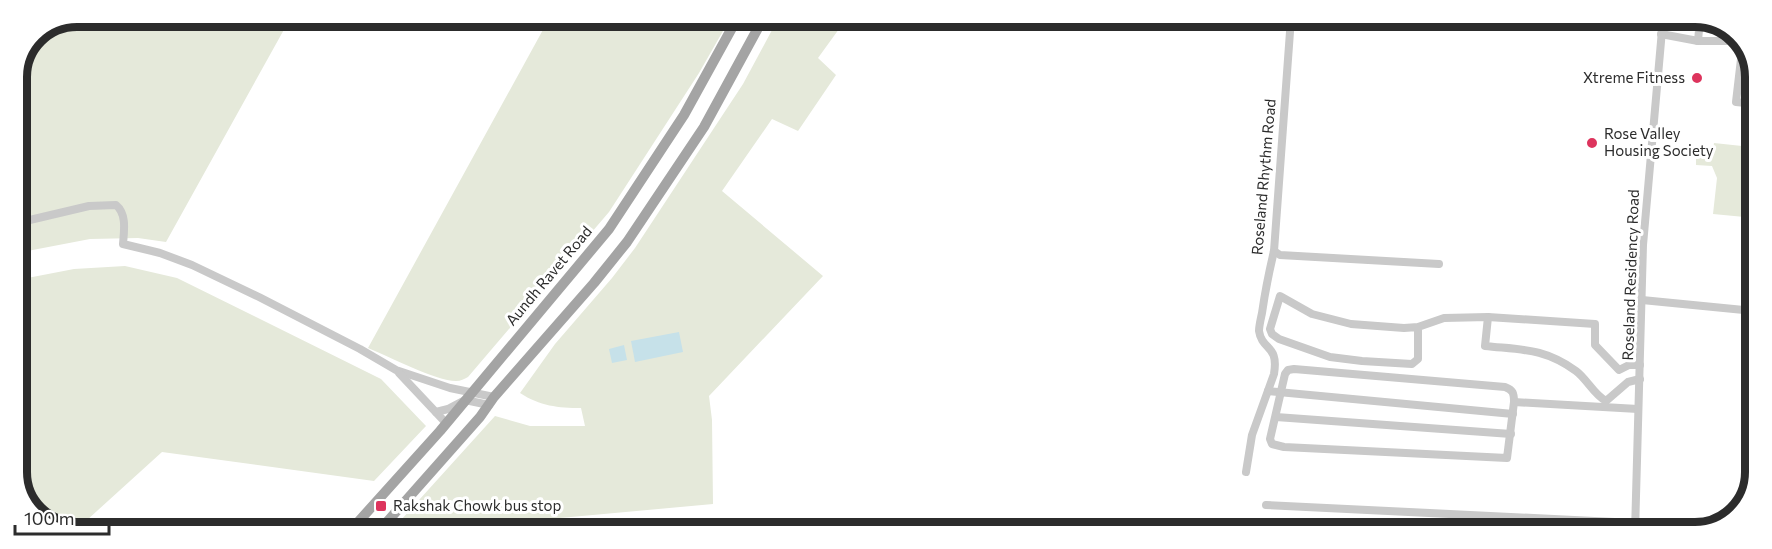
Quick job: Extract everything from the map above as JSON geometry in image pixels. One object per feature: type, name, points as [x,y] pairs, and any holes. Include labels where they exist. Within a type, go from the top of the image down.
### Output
[{"type":"main road","name":"Aundh Ravet Road","points":[[358,522],[446,423],[609,229],[684,115],[732,27]]},
{"type":"main road","points":[[387,522],[627,242],[704,127],[759,27]]},
{"type":"street","name":"Roseland Rhythm Road","points":[[1246,472],[1252,435],[1274,374],[1275,355],[1262,339],[1259,331],[1265,289],[1274,251],[1290,27]]},
{"type":"street","name":"Roseland Residency Road","points":[[1635,522],[1642,245],[1662,27]]},
{"type":"street","points":[[1698,41],[1699,28]]},
{"type":"street","points":[[1661,34],[1698,41],[1730,41]]},
{"type":"street","points":[[1741,58],[1736,102],[1745,103]]},
{"type":"street","points":[[27,220],[89,206],[116,205],[120,208],[123,217],[123,244],[160,253],[192,265],[269,302],[396,370],[469,396],[492,401]]},
{"type":"street","points":[[1274,251],[1280,255],[1439,264]]},
{"type":"street","points":[[1418,327],[1418,359],[1412,364],[1330,357],[1279,339],[1272,334],[1270,329],[1280,296],[1312,314],[1351,324],[1404,328],[1418,327],[1444,318],[1488,316],[1595,324],[1595,345],[1628,382]]},
{"type":"street","points":[[1642,300],[1745,310]]},
{"type":"street","points":[[1488,316],[1485,346],[1528,349],[1554,358],[1578,372],[1602,400],[1606,401],[1628,382],[1640,378]]},
{"type":"street","points":[[1619,370],[1629,365],[1640,365]]},
{"type":"street","points":[[1294,369],[1505,387],[1514,394],[1514,402],[1507,458],[1292,448],[1272,444],[1270,439],[1285,374],[1288,370],[1294,369]]},
{"type":"street","points":[[396,370],[446,423]]},
{"type":"street","points":[[1268,391],[1513,414]]},
{"type":"street","points":[[436,411],[448,409],[469,396]]},
{"type":"street","points":[[1514,402],[1638,409]]},
{"type":"street","points":[[1276,417],[1511,434]]},
{"type":"street","points":[[1266,505],[1614,522]]},
{"type":"shaded area","points":[[76,27],[285,27],[166,242],[138,238],[90,239],[27,251],[27,76],[31,58],[41,41],[58,31]]},
{"type":"shaded area","points":[[545,27],[725,27],[699,73],[609,212],[468,377],[456,381],[447,380],[412,368],[368,348]]},
{"type":"shaded area","points":[[774,27],[840,27],[818,58],[836,75],[798,131],[772,119],[722,191],[823,276],[709,396],[712,420],[713,504],[560,518],[561,522],[399,522],[495,416],[530,426],[585,426],[581,408],[549,405],[520,393],[555,344],[635,248],[743,84]]},
{"type":"shaded area","points":[[1745,126],[1745,217],[1713,214],[1717,178],[1712,166],[1696,165],[1696,150],[1713,150],[1714,143],[1742,146]]},
{"type":"shaded area","points":[[125,266],[177,278],[381,379],[426,426],[374,481],[162,452],[85,522],[55,517],[37,503],[27,476],[27,278],[74,269]]},
{"type":"water","points":[[679,332],[683,352],[635,362],[631,341]]},
{"type":"water","points":[[624,345],[627,360],[612,363],[609,349]]},
{"type":"place","name":"Xtreme Fitness","points":[[1697,78]]},
{"type":"place","name":"Rose Valley Housing Society","points":[[1592,143]]},
{"type":"place","name":"Rakshak Chowk bus stop","points":[[381,506]]}]
